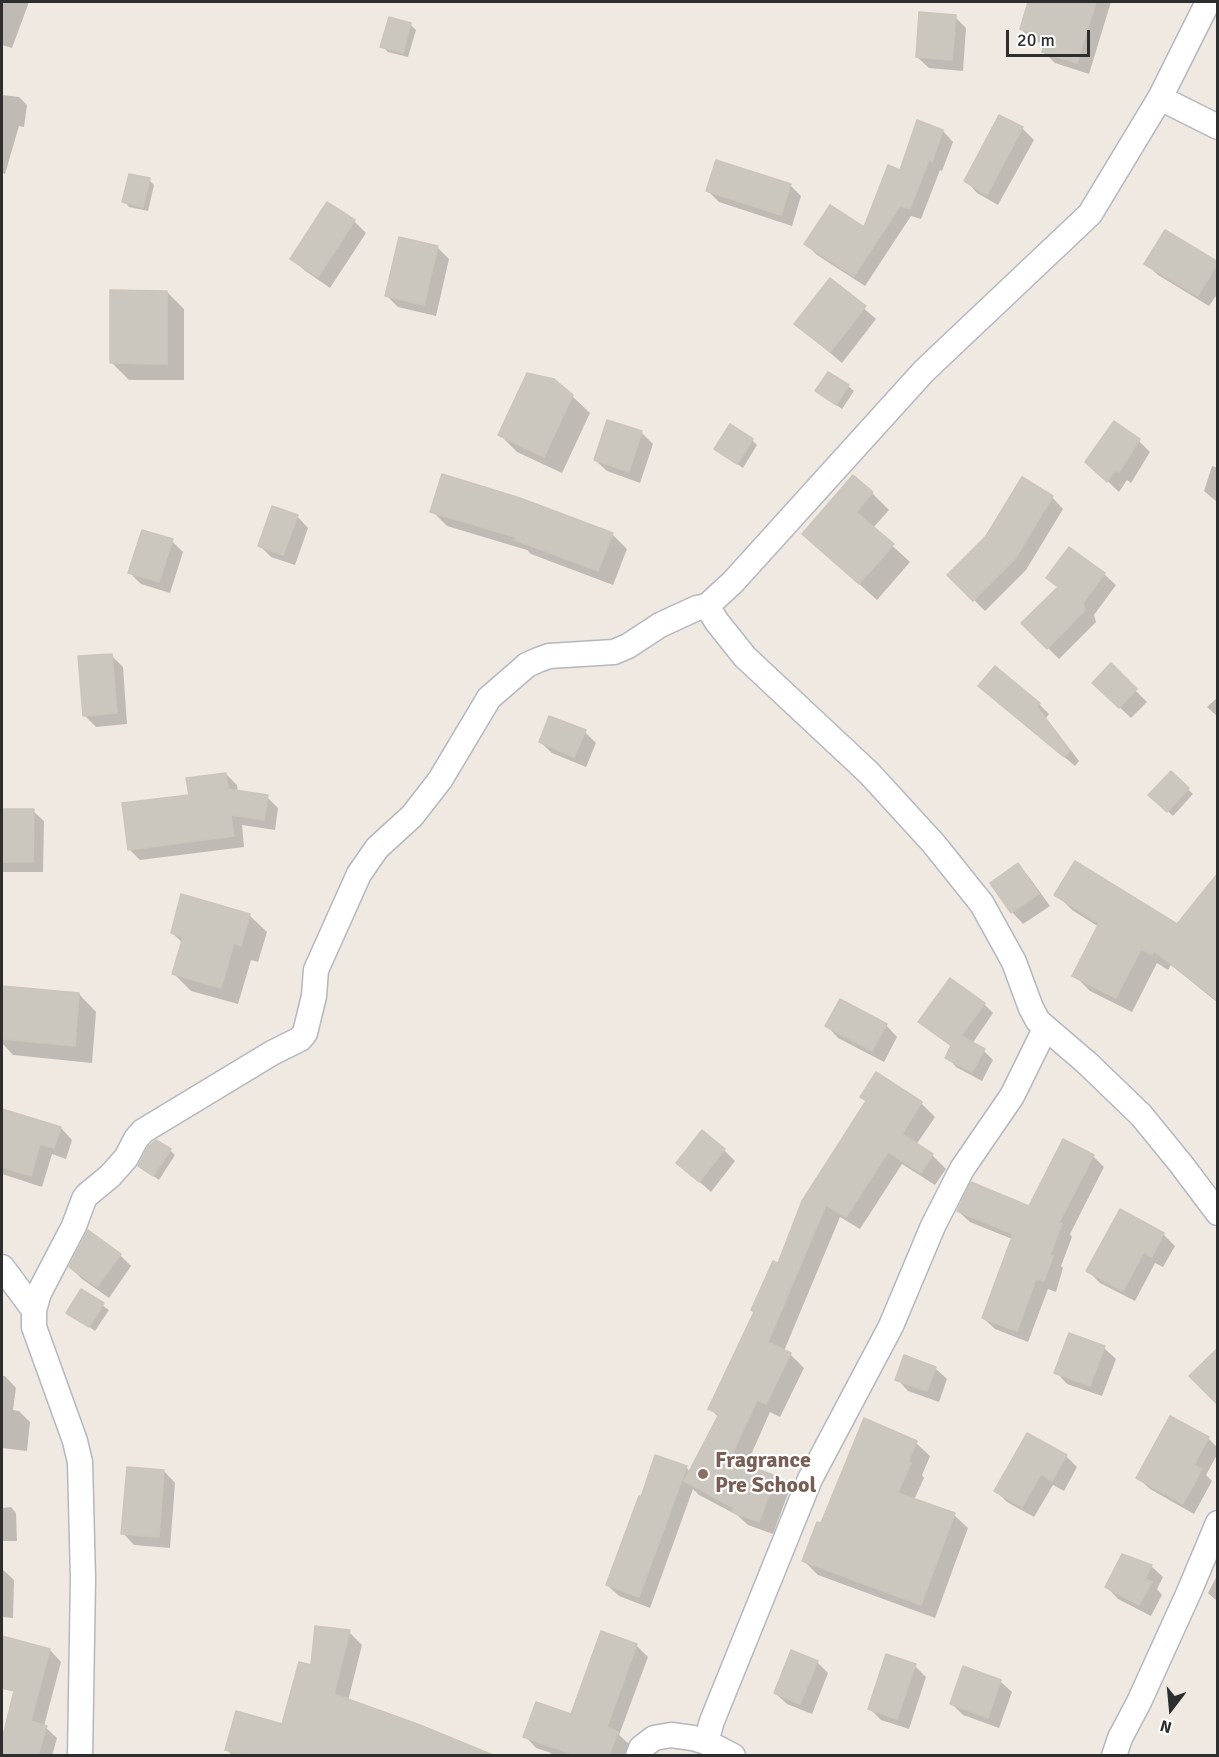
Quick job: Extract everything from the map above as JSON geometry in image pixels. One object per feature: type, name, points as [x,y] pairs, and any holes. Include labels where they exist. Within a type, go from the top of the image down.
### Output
[{"type":"street","points":[[80,1755],[83,1579],[80,1462],[34,1327],[34,1310],[39,1293],[74,1226],[80,1207],[87,1195],[110,1176],[126,1158],[143,1131],[272,1053],[300,1039],[305,1033],[314,996],[316,970],[359,874],[378,848],[407,821],[440,780],[489,698],[526,665],[549,656],[614,652],[628,646],[660,625],[697,608],[707,606],[734,582],[924,371],[1090,214],[1160,98],[1208,2]]},
{"type":"street","points":[[1160,98],[1218,127]]},
{"type":"street","points":[[707,606],[746,657],[868,773],[934,844],[982,904],[1014,962],[1038,1021],[1087,1063],[1140,1115],[1218,1213]]},
{"type":"street","points":[[706,1742],[716,1710],[810,1479],[891,1326],[933,1226],[962,1169],[1012,1096],[1045,1029]]},
{"type":"street","points":[[2,1267],[34,1310]]},
{"type":"street","points":[[1114,1755],[1185,1602],[1218,1523]]},
{"type":"street","points":[[638,1755],[641,1748],[654,1738],[671,1735],[706,1742],[733,1755]]},
{"type":"building","points":[[1028,2],[1096,2],[1077,63],[1042,52],[1046,38],[1020,29]]},
{"type":"building","points":[[919,12],[956,15],[952,60],[916,57]]},
{"type":"building","points":[[389,17],[411,23],[403,53],[380,47]]},
{"type":"building","points":[[999,115],[1023,127],[987,195],[964,181]]},
{"type":"building","points":[[917,120],[943,130],[932,162],[929,160],[910,209],[900,206],[854,276],[804,244],[830,205],[864,227],[888,165],[900,170]]},
{"type":"building","points":[[716,160],[791,184],[781,215],[706,191]]},
{"type":"building","points":[[129,174],[150,178],[143,207],[122,202]]},
{"type":"building","points":[[327,202],[355,220],[318,277],[290,259]]},
{"type":"building","points":[[1165,230],[1218,262],[1198,296],[1144,264]]},
{"type":"building","points":[[399,237],[438,246],[424,305],[385,296]]},
{"type":"building","points":[[830,278],[866,306],[830,352],[794,324]]},
{"type":"building","points":[[110,290],[167,291],[167,364],[110,363]]},
{"type":"building","points":[[828,372],[849,385],[836,405],[815,391]]},
{"type":"building","points":[[527,373],[554,379],[573,395],[544,457],[498,435]]},
{"type":"building","points":[[607,420],[642,431],[629,472],[594,460]]},
{"type":"building","points":[[1114,421],[1140,439],[1119,472],[1115,470],[1107,482],[1085,462]]},
{"type":"building","points":[[730,424],[753,439],[737,464],[714,449]]},
{"type":"building","points":[[442,474],[520,498],[613,533],[598,571],[515,540],[515,537],[430,512]]},
{"type":"building","points":[[853,475],[873,492],[856,512],[894,544],[859,584],[802,534]]},
{"type":"building","points":[[1022,477],[1053,496],[1015,559],[973,601],[947,575],[986,536]]},
{"type":"building","points":[[272,506],[298,515],[283,555],[258,546]]},
{"type":"building","points":[[142,530],[173,539],[159,582],[128,573]]},
{"type":"building","points":[[1069,547],[1105,573],[1083,603],[1085,610],[1047,649],[1021,623],[1058,587],[1046,578]]},
{"type":"building","points":[[112,654],[117,713],[83,716],[78,656]]},
{"type":"building","points":[[1111,663],[1137,689],[1119,708],[1092,683]]},
{"type":"building","points":[[995,666],[1040,703],[1037,707],[1070,751],[1064,757],[978,686]]},
{"type":"building","points":[[549,716],[586,730],[574,757],[539,742]]},
{"type":"building","points":[[1171,771],[1189,788],[1167,812],[1148,795]]},
{"type":"building","points":[[226,773],[228,789],[268,795],[264,820],[231,815],[234,836],[128,850],[122,803],[189,795],[186,778]]},
{"type":"building","points":[[2,809],[34,809],[33,862],[2,862]]},
{"type":"building","points":[[1075,861],[1177,924],[1218,873],[1218,1001],[1154,951],[1152,955],[1141,949],[1116,998],[1072,976],[1099,923],[1054,895]]},
{"type":"building","points":[[1018,863],[1039,894],[1011,913],[990,883]]},
{"type":"building","points":[[181,894],[250,914],[241,946],[234,943],[221,988],[172,974],[183,937],[171,933]]},
{"type":"building","points":[[950,978],[985,1003],[961,1036],[985,1049],[972,1072],[945,1058],[951,1045],[918,1022]]},
{"type":"building","points":[[2,986],[79,993],[75,1046],[2,1039]]},
{"type":"building","points":[[840,999],[887,1024],[872,1051],[825,1026]]},
{"type":"building","points":[[876,1072],[922,1102],[902,1134],[933,1154],[921,1173],[888,1152],[846,1217],[826,1205],[768,1342],[791,1353],[766,1404],[757,1400],[730,1459],[776,1476],[759,1522],[732,1512],[734,1508],[684,1481],[719,1414],[708,1409],[754,1312],[751,1310],[773,1261],[778,1263],[802,1201],[866,1101],[860,1097]]},
{"type":"building","points":[[2,1109],[61,1127],[54,1148],[40,1144],[31,1176],[2,1167]]},
{"type":"building","points":[[702,1130],[725,1149],[699,1182],[676,1163]]},
{"type":"building","points":[[1063,1139],[1094,1155],[1059,1223],[1062,1224],[1050,1255],[1053,1256],[1044,1281],[1036,1279],[1017,1331],[982,1318],[1013,1234],[957,1211],[971,1182],[1029,1206]]},
{"type":"building","points":[[156,1140],[171,1149],[153,1176],[138,1166],[148,1147]]},
{"type":"building","points":[[1120,1209],[1164,1233],[1152,1257],[1144,1252],[1123,1291],[1086,1271]]},
{"type":"building","points":[[88,1230],[121,1254],[97,1287],[69,1267]]},
{"type":"building","points":[[81,1289],[104,1303],[89,1327],[66,1313]]},
{"type":"building","points":[[1069,1333],[1105,1346],[1090,1386],[1054,1373]]},
{"type":"building","points":[[1218,1348],[1218,1405],[1189,1376]]},
{"type":"building","points":[[904,1355],[936,1367],[927,1391],[895,1380]]},
{"type":"building","points":[[1170,1416],[1209,1437],[1194,1465],[1202,1469],[1183,1504],[1136,1478]]},
{"type":"building","points":[[864,1418],[917,1441],[908,1462],[911,1463],[898,1493],[955,1513],[921,1605],[802,1561],[817,1522],[821,1523]]},
{"type":"building","points":[[1027,1433],[1067,1455],[1052,1481],[1041,1474],[1022,1507],[994,1491]]},
{"type":"building","points":[[655,1455],[687,1466],[639,1597],[606,1585]]},
{"type":"building","points":[[127,1467],[164,1470],[159,1537],[121,1534]]},
{"type":"building","points":[[1122,1554],[1152,1565],[1145,1579],[1152,1582],[1139,1605],[1105,1587]]},
{"type":"building","points":[[315,1626],[350,1630],[334,1694],[420,1725],[493,1755],[245,1755],[225,1750],[236,1711],[282,1724],[299,1662],[311,1665]]},
{"type":"building","points":[[601,1631],[637,1644],[607,1727],[618,1732],[609,1755],[575,1755],[523,1737],[536,1702],[571,1714]]},
{"type":"building","points":[[2,1636],[50,1649],[31,1721],[47,1726],[38,1755],[2,1755],[2,1740],[14,1691],[2,1688]]},
{"type":"building","points":[[791,1650],[818,1661],[800,1704],[774,1693]]},
{"type":"building","points":[[886,1654],[916,1664],[897,1719],[868,1709]]},
{"type":"building","points":[[963,1666],[1001,1680],[988,1718],[950,1704]]},
{"type":"place","name":"Fragrance Pre School","points":[[703,1474]]}]
